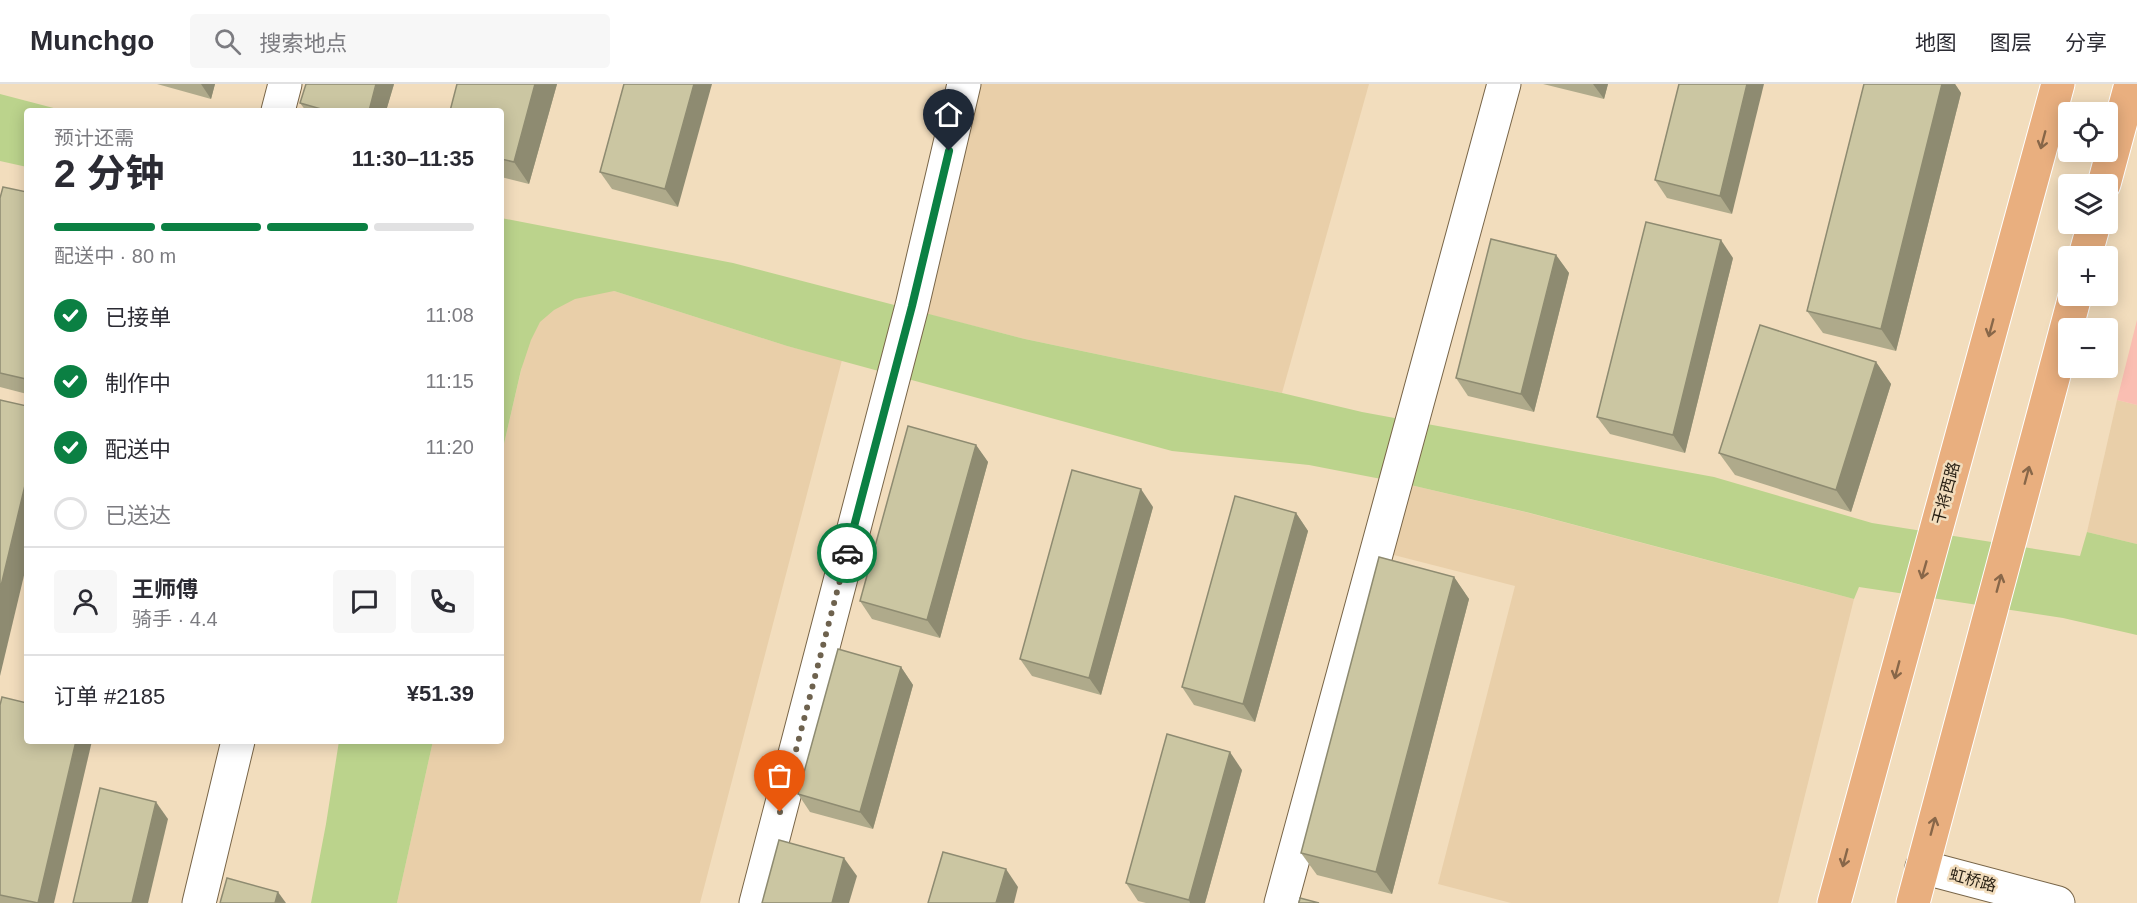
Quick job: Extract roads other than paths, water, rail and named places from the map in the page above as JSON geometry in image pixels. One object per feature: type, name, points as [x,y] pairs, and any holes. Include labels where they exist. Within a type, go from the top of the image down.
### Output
[{"type":"main road","name":"干将西路","points":[[1834,903],[2058,84]]},
{"type":"main road","points":[[2107,174],[2131,84]]},
{"type":"main road","points":[[1913,903],[2072,306]]},
{"type":"street","points":[[279,108],[285,84]]},
{"type":"street","points":[[756,903],[912,306],[964,84]]},
{"type":"street","points":[[1281,903],[1504,84]]},
{"type":"street","points":[[199,903],[237,744]]},
{"type":"street","name":"虹桥路","points":[[1922,867],[2058,903]]}]
